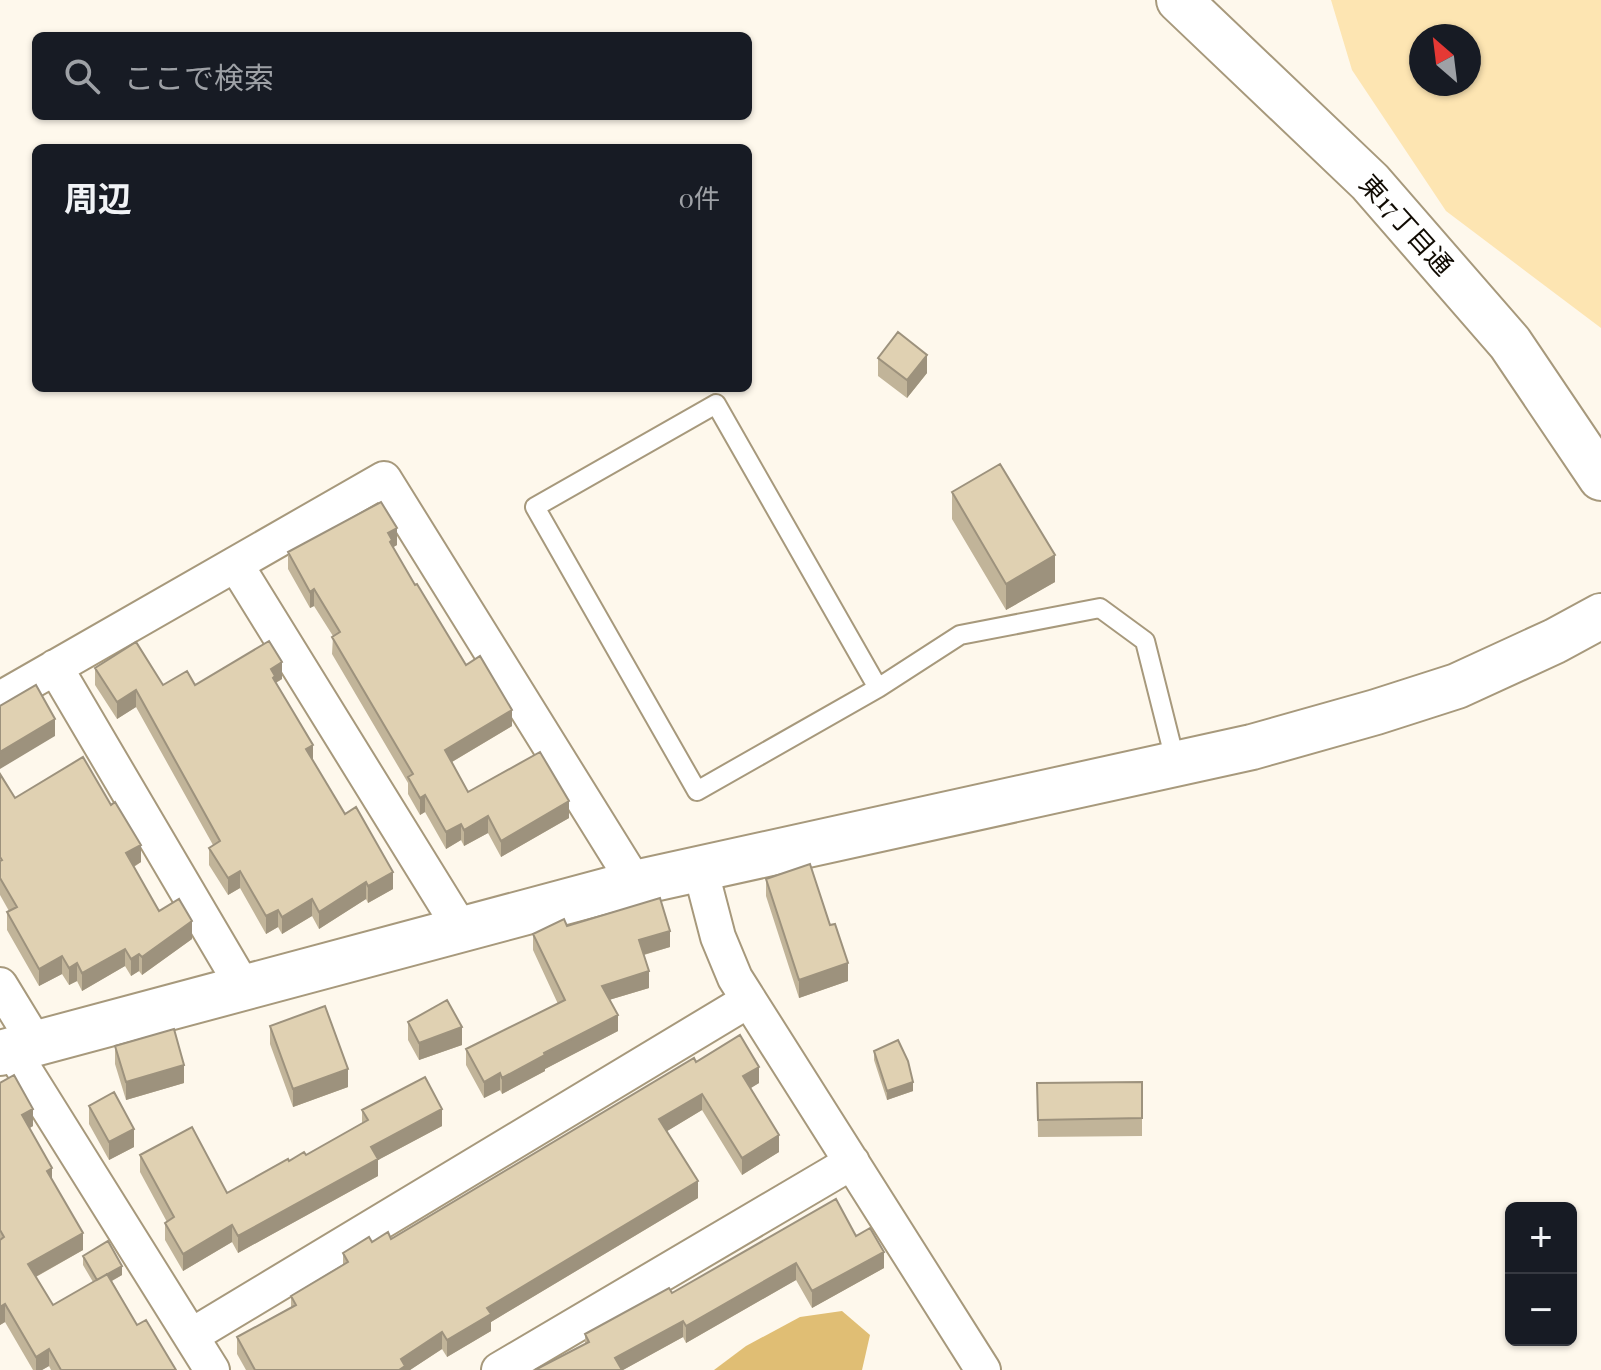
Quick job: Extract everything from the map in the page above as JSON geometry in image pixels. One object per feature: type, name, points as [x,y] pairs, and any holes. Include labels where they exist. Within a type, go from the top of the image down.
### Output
[{"type":"street","name":"東17丁目通","points":[[1179,0],[1380,193],[1510,343],[1601,478]]},
{"type":"street","points":[[0,699],[384,479],[635,883]]},
{"type":"street","points":[[236,565],[461,929]]},
{"type":"street","points":[[16,1049],[635,883],[1266,743],[1457,686],[1601,616]]},
{"type":"street","points":[[55,667],[244,988]]},
{"type":"street","points":[[700,868],[718,937],[735,978],[983,1370]]},
{"type":"street","points":[[0,985],[16,1049],[212,1370]]},
{"type":"street","points":[[191,1336],[749,1000]]},
{"type":"street","points":[[499,1370],[852,1162]]},
{"type":"lane","points":[[878,688],[716,404],[535,507],[697,791],[878,688],[960,635],[1100,608],[1145,641],[1176,764]]},
{"type":"shaded area","points":[[1331,0],[1601,0],[1601,328],[1446,211],[1352,70]]},
{"type":"shaded area","points":[[842,1311],[870,1335],[862,1370],[714,1370],[746,1346],[800,1317]]},
{"type":"building","points":[[898,332],[927,355],[907,380],[878,358]]},
{"type":"building","points":[[1000,464],[1055,555],[1006,584],[952,492]]},
{"type":"building","points":[[381,502],[397,528],[388,533],[390,542],[415,585],[466,665],[480,656],[512,710],[445,750],[468,792],[540,752],[569,801],[501,841],[488,816],[464,830],[461,824],[446,832],[425,795],[420,798],[408,777],[413,774],[332,637],[340,632],[314,589],[310,592],[288,552]]},
{"type":"building","points":[[269,641],[282,662],[271,669],[273,678],[313,745],[306,749],[345,814],[356,807],[393,872],[368,886],[366,882],[319,912],[312,899],[282,917],[278,910],[266,916],[240,871],[228,878],[209,848],[220,841],[136,690],[117,702],[95,668],[136,642],[163,685],[187,671],[195,685]]},
{"type":"building","points":[[36,685],[55,719],[0,752],[0,706]]},
{"type":"building","points":[[83,757],[111,805],[115,802],[141,845],[126,853],[159,911],[179,899],[192,921],[142,957],[139,954],[131,959],[125,949],[82,973],[77,963],[69,968],[62,956],[39,969],[7,912],[17,907],[0,878],[0,774],[15,798]]},
{"type":"building","points":[[810,864],[830,925],[835,924],[848,963],[799,980],[766,879]]},
{"type":"building","points":[[660,898],[670,931],[639,940],[649,971],[602,986],[618,1015],[502,1078],[500,1073],[484,1082],[466,1049],[565,1000],[533,934],[564,919],[567,926]]},
{"type":"building","points":[[447,1000],[462,1027],[419,1043],[408,1022]]},
{"type":"building","points":[[325,1006],[348,1069],[293,1089],[270,1026]]},
{"type":"building","points":[[174,1029],[184,1065],[126,1082],[115,1046]]},
{"type":"building","points":[[740,1035],[759,1067],[743,1076],[779,1135],[742,1158],[702,1094],[659,1119],[698,1181],[487,1308],[491,1314],[447,1340],[442,1332],[401,1359],[405,1366],[399,1370],[255,1370],[237,1337],[296,1305],[291,1296],[348,1262],[343,1253],[369,1237],[372,1242],[388,1232],[391,1239],[694,1058],[696,1062]]},
{"type":"building","points":[[898,1040],[913,1082],[887,1091],[874,1051]]},
{"type":"building","points":[[14,1075],[33,1109],[22,1115],[52,1168],[47,1171],[83,1233],[28,1264],[53,1305],[107,1274],[137,1325],[146,1320],[176,1370],[61,1370],[49,1349],[36,1357],[5,1304],[0,1307],[0,1240],[4,1237],[0,1230],[0,1083]]},
{"type":"building","points":[[425,1077],[442,1109],[371,1147],[378,1159],[238,1236],[232,1225],[183,1254],[165,1223],[174,1217],[140,1155],[192,1127],[227,1193],[288,1159],[304,1152],[306,1155],[368,1120],[362,1110]]},
{"type":"building","points":[[1142,1082],[1142,1118],[1038,1120],[1037,1083]]},
{"type":"building","points":[[114,1092],[134,1129],[109,1142],[89,1106]]},
{"type":"building","points":[[836,1199],[856,1236],[870,1228],[884,1252],[812,1291],[796,1263],[686,1326],[683,1321],[615,1358],[622,1370],[535,1370],[589,1342],[585,1334],[669,1288],[672,1293]]},
{"type":"building","points":[[108,1241],[122,1266],[97,1280],[83,1256]]}]
